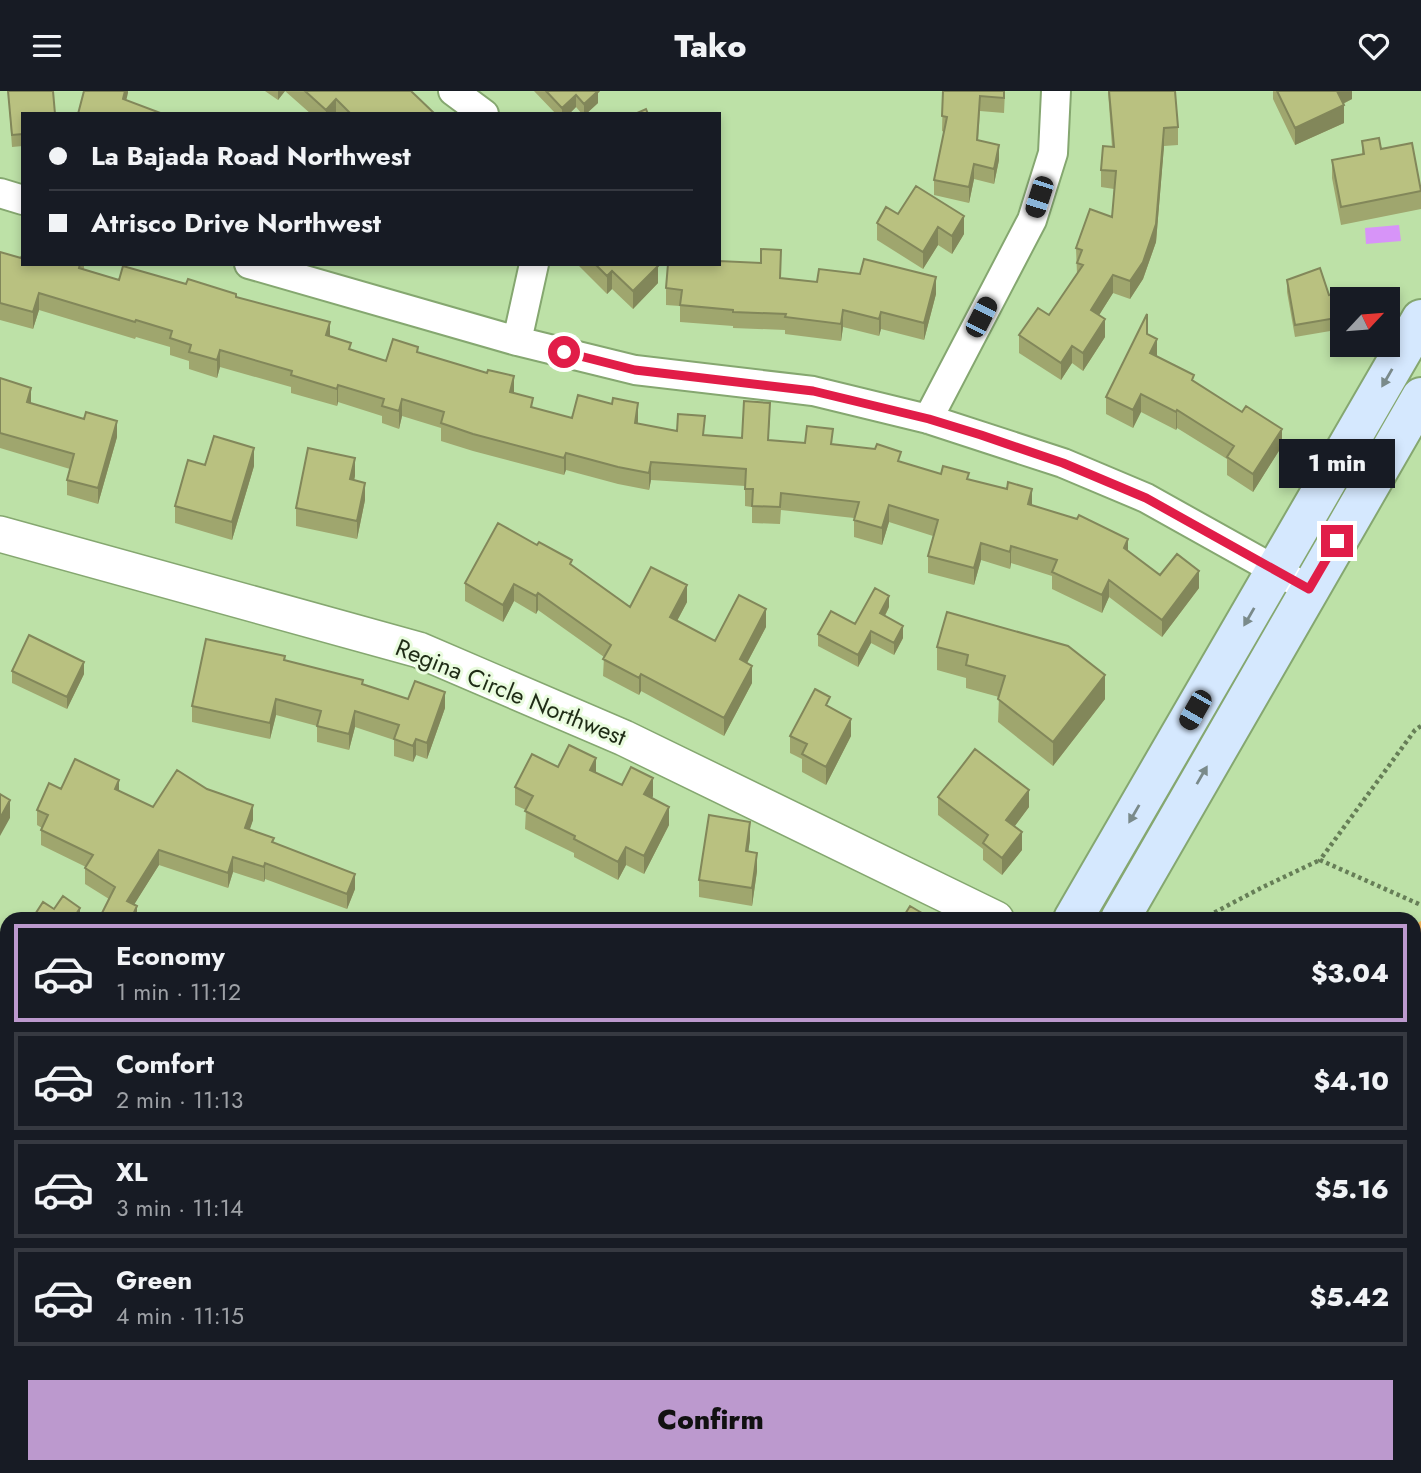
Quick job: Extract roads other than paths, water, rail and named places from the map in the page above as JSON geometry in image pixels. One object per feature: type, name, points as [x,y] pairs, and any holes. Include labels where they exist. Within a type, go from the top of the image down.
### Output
[{"type":"main road","points":[[1077,912],[1421,319]]},
{"type":"main road","points":[[1124,912],[1421,397]]},
{"type":"street","points":[[453,91],[481,112]]},
{"type":"street","points":[[929,419],[1032,220],[1053,153],[1056,91]]},
{"type":"street","points":[[0,193],[21,199]]},
{"type":"street","points":[[256,266],[517,341],[635,370],[813,391],[929,419],[1063,463],[1146,498],[1309,589]]},
{"type":"street","points":[[517,341],[534,266]]},
{"type":"street","name":"Regina Circle Northwest","points":[[0,534],[419,650],[624,738],[982,912]]}]
